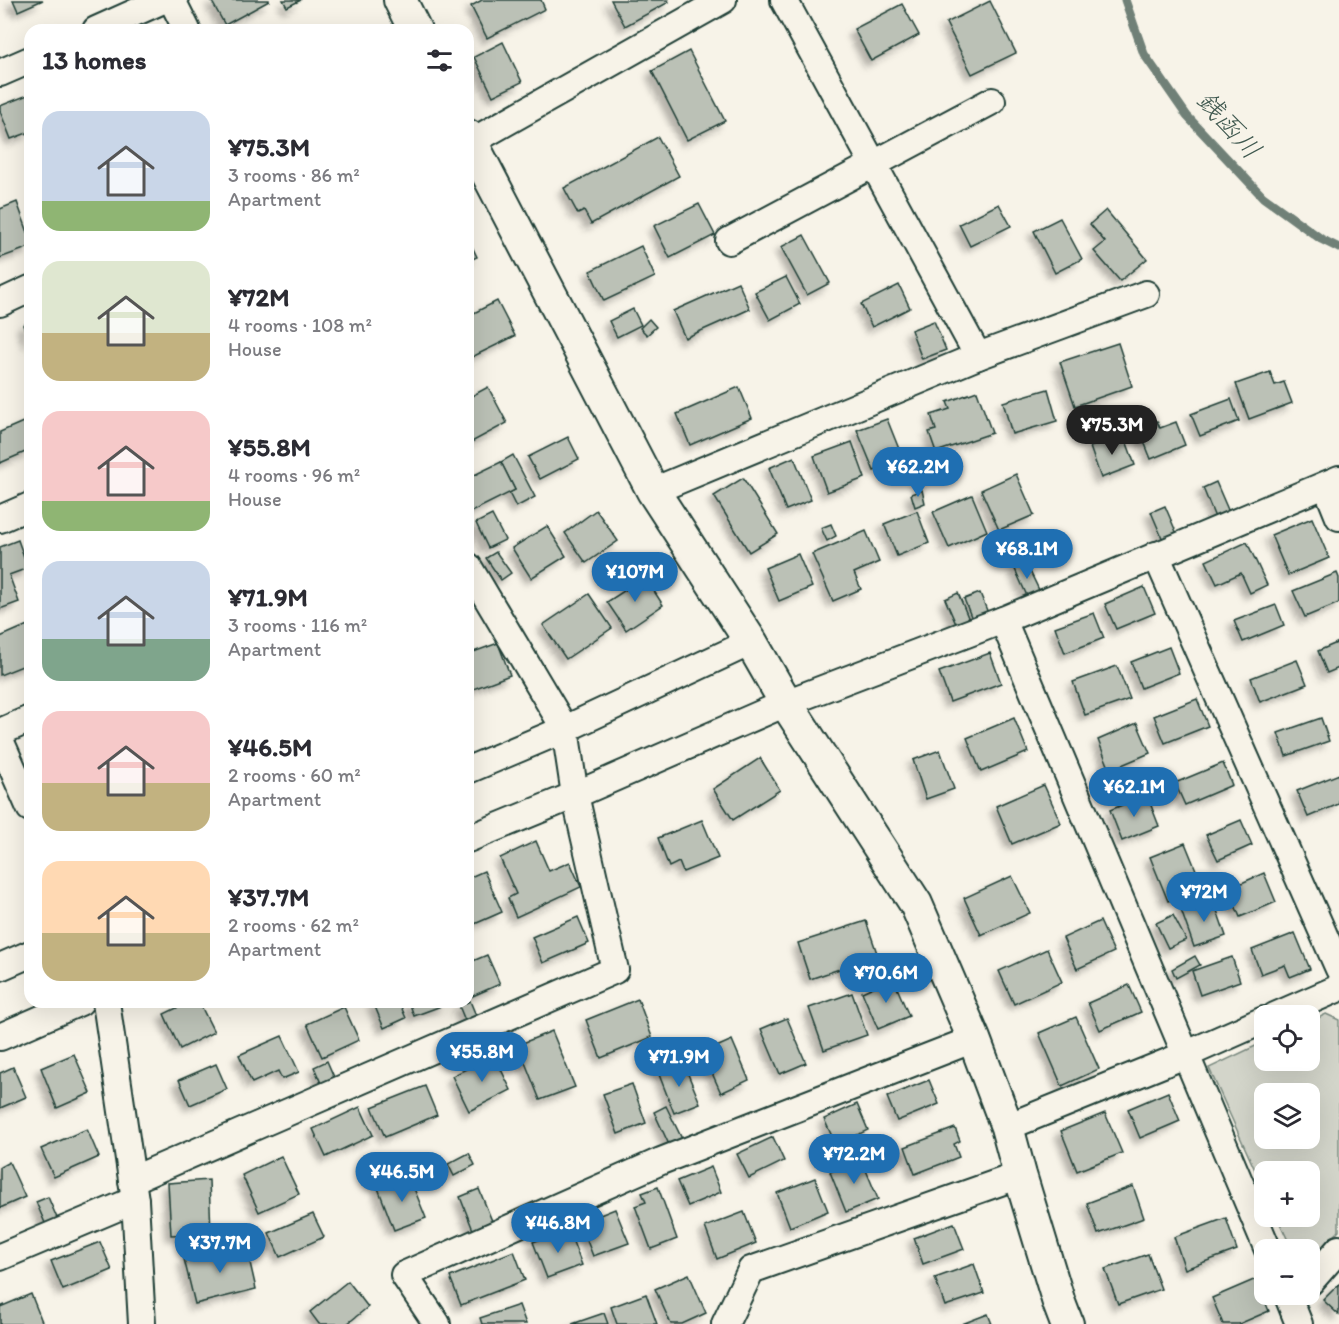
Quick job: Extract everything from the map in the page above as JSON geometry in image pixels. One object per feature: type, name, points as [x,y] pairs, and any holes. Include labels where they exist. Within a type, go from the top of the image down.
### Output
[{"type":"street","points":[[109,24],[163,0]]},
{"type":"street","points":[[172,0],[184,24]]},
{"type":"street","points":[[400,0],[412,24]]},
{"type":"street","points":[[474,137],[723,0]]},
{"type":"street","points":[[784,0],[978,356]]},
{"type":"street","points":[[0,74],[24,63]]},
{"type":"street","points":[[729,241],[992,101]]},
{"type":"street","points":[[474,147],[653,491],[916,904],[974,1039],[1007,1127],[1067,1324]]},
{"type":"street","points":[[0,303],[24,292]]},
{"type":"street","points":[[653,491],[978,356],[1146,294]]},
{"type":"street","points":[[474,837],[786,703],[1003,620],[1332,482],[1339,517]]},
{"type":"street","points":[[0,519],[24,509]]},
{"type":"street","points":[[1156,555],[1339,969]]},
{"type":"street","points":[[0,1257],[133,1190],[615,970],[575,795],[565,729],[474,576]]},
{"type":"street","points":[[1003,620],[1263,1239]]},
{"type":"street","points":[[474,767],[565,729],[751,642]]},
{"type":"street","points":[[0,732],[24,722]]},
{"type":"street","points":[[0,740],[24,794]]},
{"type":"street","points":[[0,967],[24,957]]},
{"type":"street","points":[[1300,1005],[1339,988]]},
{"type":"street","points":[[0,1037],[66,1008]]},
{"type":"street","points":[[107,1008],[133,1190],[142,1324]]},
{"type":"street","points":[[1007,1127],[1254,1024]]},
{"type":"street","points":[[437,1324],[404,1275],[662,1161],[974,1039]]},
{"type":"street","points":[[725,1324],[751,1270],[1020,1175]]},
{"type":"street","points":[[1320,1271],[1339,1249]]},
{"type":"shaded area","points":[[1326,1014],[1339,1020],[1339,1231],[1320,1251],[1320,1239],[1287,1239],[1282,1227],[1320,1227],[1320,1161],[1254,1161],[1254,1168],[1209,1068],[1254,1047],[1254,1071],[1320,1071],[1320,1017]]},
{"type":"building","points":[[13,0],[43,0],[18,11]]},
{"type":"building","points":[[211,0],[269,0],[227,24],[224,24]]},
{"type":"building","points":[[283,0],[301,0],[287,7]]},
{"type":"building","points":[[482,0],[541,0],[545,9],[487,38],[471,6]]},
{"type":"building","points":[[611,0],[668,0],[669,2],[625,26]]},
{"type":"building","points":[[990,1],[1016,53],[972,74],[946,23]]},
{"type":"building","points":[[902,4],[919,35],[871,61],[854,29]]},
{"type":"building","points":[[503,42],[522,82],[493,96],[474,57]]},
{"type":"building","points":[[689,51],[725,121],[687,140],[652,71]]},
{"type":"building","points":[[24,96],[24,134],[11,139],[0,106]]},
{"type":"building","points":[[658,137],[679,176],[591,224],[584,211],[578,214],[564,188]]},
{"type":"building","points":[[17,202],[24,221],[24,249],[0,258],[0,209]]},
{"type":"building","points":[[699,204],[715,235],[670,258],[654,226]]},
{"type":"building","points":[[999,204],[1011,226],[970,246],[959,224]]},
{"type":"building","points":[[1106,210],[1147,259],[1120,281],[1094,251],[1105,242],[1090,224]]},
{"type":"building","points":[[1060,218],[1082,259],[1055,273],[1034,231]]},
{"type":"building","points":[[804,235],[830,283],[807,295],[781,247]]},
{"type":"building","points":[[641,246],[655,277],[604,301],[590,271]]},
{"type":"building","points":[[786,277],[800,304],[770,320],[755,292]]},
{"type":"building","points":[[738,282],[750,309],[685,338],[673,311]]},
{"type":"building","points":[[899,285],[910,308],[872,327],[861,304]]},
{"type":"building","points":[[497,301],[515,336],[474,356],[474,313]]},
{"type":"building","points":[[633,309],[641,325],[617,337],[609,321]]},
{"type":"building","points":[[649,319],[656,327],[647,335],[640,328]]},
{"type":"building","points":[[934,321],[946,350],[922,359],[911,330]]},
{"type":"building","points":[[1118,343],[1132,386],[1075,406],[1060,362]]},
{"type":"building","points":[[1270,372],[1275,385],[1284,382],[1292,403],[1249,419],[1236,384]]},
{"type":"building","points":[[488,387],[507,423],[474,441],[474,395]]},
{"type":"building","points":[[739,387],[752,418],[690,445],[677,414]]},
{"type":"building","points":[[1048,389],[1057,421],[1012,434],[1003,402]]},
{"type":"building","points":[[977,391],[992,433],[936,452],[929,432],[936,430],[931,415],[950,409],[947,402]]},
{"type":"building","points":[[1231,399],[1239,421],[1200,436],[1191,414]]},
{"type":"building","points":[[887,419],[903,459],[874,471],[857,430]]},
{"type":"building","points":[[1157,421],[1160,428],[1176,422],[1185,445],[1151,459],[1139,429]]},
{"type":"building","points":[[24,422],[24,453],[0,463],[0,432]]},
{"type":"building","points":[[1124,435],[1135,465],[1101,478],[1090,447]]},
{"type":"building","points":[[568,437],[579,459],[540,479],[528,457]]},
{"type":"building","points":[[852,442],[865,478],[827,492],[814,456]]},
{"type":"building","points":[[513,455],[535,497],[516,507],[509,493],[515,490],[501,462]]},
{"type":"building","points":[[794,457],[811,500],[786,510],[769,468]]},
{"type":"building","points":[[501,462],[515,490],[474,510],[474,475]]},
{"type":"building","points":[[1016,474],[1034,515],[999,530],[981,490]]},
{"type":"building","points":[[743,478],[778,534],[749,552],[714,496]]},
{"type":"building","points":[[1216,482],[1232,519],[1218,525],[1203,488]]},
{"type":"building","points":[[922,490],[925,503],[915,507],[911,494]]},
{"type":"building","points":[[972,495],[987,531],[949,548],[933,512]]},
{"type":"building","points":[[1165,506],[1180,541],[1166,547],[1151,512]]},
{"type":"building","points":[[596,510],[618,541],[586,563],[565,533]]},
{"type":"building","points":[[917,511],[929,543],[897,556],[884,524]]},
{"type":"building","points":[[492,515],[505,540],[488,548],[476,523]]},
{"type":"building","points":[[1312,518],[1329,558],[1288,575],[1271,535]]},
{"type":"building","points":[[831,524],[836,536],[827,541],[821,528]]},
{"type":"building","points":[[547,526],[566,556],[531,578],[512,548]]},
{"type":"building","points":[[866,531],[879,562],[854,573],[861,589],[833,601],[812,554]]},
{"type":"building","points":[[18,540],[24,557],[24,569],[9,575],[19,602],[0,609],[0,547]]},
{"type":"building","points":[[1247,542],[1267,585],[1250,593],[1241,573],[1217,584],[1206,561]]},
{"type":"building","points":[[496,552],[511,573],[501,580],[486,558]]},
{"type":"building","points":[[798,554],[812,587],[779,601],[765,568]]},
{"type":"building","points":[[1025,561],[1040,592],[1028,598],[1014,567]]},
{"type":"building","points":[[1337,573],[1339,603],[1305,617],[1293,591]]},
{"type":"building","points":[[645,577],[663,605],[626,630],[607,602]]},
{"type":"building","points":[[1144,587],[1155,613],[1116,629],[1105,604]]},
{"type":"building","points":[[958,593],[972,627],[960,633],[945,599]]},
{"type":"building","points":[[980,593],[990,618],[974,624],[964,599]]},
{"type":"building","points":[[589,594],[612,628],[566,659],[543,625]]},
{"type":"building","points":[[1276,605],[1284,625],[1243,642],[1234,621]]},
{"type":"building","points":[[1094,613],[1104,638],[1065,653],[1055,627]]},
{"type":"building","points":[[24,627],[24,665],[0,675],[0,637]]},
{"type":"building","points":[[1339,642],[1339,668],[1327,673],[1318,651]]},
{"type":"building","points":[[498,643],[510,675],[474,689],[474,652]]},
{"type":"building","points":[[1169,647],[1179,673],[1141,688],[1131,662]]},
{"type":"building","points":[[990,653],[1001,683],[950,702],[939,672]]},
{"type":"building","points":[[1297,660],[1307,684],[1260,702],[1251,678]]},
{"type":"building","points":[[1117,666],[1130,699],[1085,715],[1073,682]]},
{"type":"building","points":[[1197,699],[1208,726],[1165,743],[1154,716]]},
{"type":"building","points":[[1014,718],[1028,752],[981,772],[967,738]]},
{"type":"building","points":[[1321,718],[1329,741],[1286,756],[1278,733]]},
{"type":"building","points":[[1137,723],[1150,753],[1110,770],[1098,740]]},
{"type":"building","points":[[940,750],[954,789],[926,799],[913,760]]},
{"type":"building","points":[[760,758],[780,790],[733,820],[713,789]]},
{"type":"building","points":[[1223,763],[1232,785],[1185,805],[1175,783]]},
{"type":"building","points":[[1339,774],[1339,804],[1308,817],[1297,791]]},
{"type":"building","points":[[1044,785],[1061,823],[1012,844],[996,806]]},
{"type":"building","points":[[1147,795],[1159,826],[1122,841],[1110,810]]},
{"type":"building","points":[[702,820],[718,858],[683,872],[679,862],[669,867],[658,838]]},
{"type":"building","points":[[1241,820],[1252,845],[1218,860],[1206,835]]},
{"type":"building","points":[[536,841],[549,871],[570,862],[581,887],[516,917],[508,898],[516,894],[500,858]]},
{"type":"building","points":[[1185,843],[1203,887],[1168,901],[1150,857]]},
{"type":"building","points":[[484,871],[502,912],[474,924],[474,875]]},
{"type":"building","points":[[1264,873],[1276,902],[1240,917],[1228,889]]},
{"type":"building","points":[[1012,876],[1030,913],[981,935],[964,898]]},
{"type":"building","points":[[1213,899],[1226,936],[1194,947],[1181,910]]},
{"type":"building","points":[[1173,915],[1186,940],[1168,948],[1156,923]]},
{"type":"building","points":[[578,917],[589,943],[543,963],[532,937]]},
{"type":"building","points":[[866,921],[878,956],[810,979],[798,943]]},
{"type":"building","points":[[1100,921],[1114,952],[1077,969],[1063,938]]},
{"type":"building","points":[[1295,933],[1310,969],[1290,977],[1285,965],[1261,974],[1252,950]]},
{"type":"building","points":[[1047,949],[1062,982],[1014,1004],[999,971]]},
{"type":"building","points":[[487,955],[500,984],[474,995],[474,960]]},
{"type":"building","points":[[1195,956],[1200,965],[1176,978],[1172,969]]},
{"type":"building","points":[[1232,957],[1240,981],[1200,995],[1192,971]]},
{"type":"building","points":[[893,978],[909,1016],[878,1029],[862,992]]},
{"type":"building","points":[[1129,985],[1141,1012],[1100,1030],[1088,1003]]},
{"type":"building","points":[[852,993],[867,1035],[824,1050],[809,1008]]},
{"type":"building","points":[[638,999],[652,1037],[601,1058],[586,1020]]},
{"type":"building","points":[[176,1008],[202,1008],[214,1032],[180,1049],[164,1014]]},
{"type":"building","points":[[344,1008],[359,1040],[322,1057],[307,1024]]},
{"type":"building","points":[[376,1008],[402,1008],[406,1018],[384,1028]]},
{"type":"building","points":[[411,1008],[436,1008],[414,1016]]},
{"type":"building","points":[[460,1008],[473,1008],[480,1025],[469,1030]]},
{"type":"building","points":[[1076,1017],[1099,1069],[1062,1086],[1039,1033]]},
{"type":"building","points":[[787,1018],[806,1063],[780,1074],[761,1029]]},
{"type":"building","points":[[552,1031],[575,1087],[540,1100],[518,1045]]},
{"type":"building","points":[[282,1036],[299,1072],[282,1079],[278,1071],[252,1083],[239,1055]]},
{"type":"building","points":[[732,1040],[749,1080],[721,1093],[703,1053]]},
{"type":"building","points":[[74,1054],[91,1093],[57,1108],[41,1068]]},
{"type":"building","points":[[494,1055],[511,1090],[469,1111],[452,1076]]},
{"type":"building","points":[[327,1061],[337,1084],[324,1090],[314,1067]]},
{"type":"building","points":[[683,1062],[700,1103],[674,1113],[658,1072]]},
{"type":"building","points":[[216,1064],[227,1089],[190,1105],[179,1080]]},
{"type":"building","points":[[13,1067],[26,1097],[0,1108],[0,1073]]},
{"type":"building","points":[[929,1080],[939,1104],[897,1121],[887,1097]]},
{"type":"building","points":[[632,1084],[646,1123],[618,1134],[603,1094]]},
{"type":"building","points":[[425,1086],[437,1115],[385,1137],[372,1107]]},
{"type":"building","points":[[1168,1092],[1180,1121],[1140,1138],[1128,1109]]},
{"type":"building","points":[[857,1104],[868,1130],[836,1145],[824,1119]]},
{"type":"building","points":[[666,1106],[684,1143],[671,1149],[654,1112]]},
{"type":"building","points":[[360,1107],[373,1135],[326,1157],[313,1129]]},
{"type":"building","points":[[1105,1113],[1122,1153],[1077,1171],[1061,1131]]},
{"type":"building","points":[[955,1128],[960,1141],[954,1144],[959,1157],[915,1174],[905,1147]]},
{"type":"building","points":[[87,1129],[99,1157],[54,1177],[41,1149]]},
{"type":"building","points":[[773,1137],[784,1161],[749,1178],[737,1154]]},
{"type":"building","points":[[469,1153],[475,1165],[454,1176],[448,1164]]},
{"type":"building","points":[[281,1156],[299,1194],[259,1212],[242,1175]]},
{"type":"building","points":[[861,1158],[878,1199],[846,1212],[830,1172]]},
{"type":"building","points":[[9,1162],[25,1197],[0,1208],[0,1167]]},
{"type":"building","points":[[711,1167],[721,1192],[688,1206],[677,1181]]},
{"type":"building","points":[[409,1176],[426,1218],[394,1230],[378,1188]]},
{"type":"building","points":[[815,1178],[828,1211],[790,1227],[777,1193]]},
{"type":"building","points":[[209,1180],[211,1233],[171,1235],[168,1183]]},
{"type":"building","points":[[1133,1186],[1144,1218],[1098,1234],[1087,1203]]},
{"type":"building","points":[[658,1187],[677,1239],[651,1249],[635,1206],[646,1202],[642,1193]]},
{"type":"building","points":[[479,1189],[492,1221],[473,1230],[460,1197]]},
{"type":"building","points":[[48,1197],[60,1225],[48,1230],[36,1202]]},
{"type":"building","points":[[615,1209],[629,1243],[593,1256],[580,1223]]},
{"type":"building","points":[[744,1212],[756,1243],[717,1259],[705,1227]]},
{"type":"building","points":[[313,1214],[324,1237],[280,1257],[269,1233]]},
{"type":"building","points":[[1226,1218],[1237,1250],[1185,1269],[1174,1237]]},
{"type":"building","points":[[954,1223],[964,1249],[923,1264],[914,1238]]},
{"type":"building","points":[[568,1229],[582,1265],[547,1278],[533,1242]]},
{"type":"building","points":[[100,1242],[112,1270],[63,1290],[51,1261]]},
{"type":"building","points":[[246,1245],[256,1289],[195,1304],[184,1259]]},
{"type":"building","points":[[514,1251],[525,1280],[461,1305],[450,1277]]},
{"type":"building","points":[[1148,1254],[1161,1289],[1118,1304],[1105,1269]]},
{"type":"building","points":[[974,1264],[984,1293],[945,1306],[935,1278]]},
{"type":"building","points":[[689,1274],[706,1313],[682,1324],[671,1324],[655,1289]]},
{"type":"building","points":[[1254,1280],[1254,1305],[1267,1305],[1269,1311],[1239,1324],[1223,1324],[1212,1298]]},
{"type":"building","points":[[348,1281],[368,1307],[347,1324],[319,1324],[310,1312]]},
{"type":"building","points":[[1339,1284],[1339,1315],[1323,1300]]},
{"type":"building","points":[[31,1294],[43,1324],[0,1324],[0,1307]]},
{"type":"building","points":[[646,1294],[657,1324],[617,1324],[611,1307]]},
{"type":"building","points":[[519,1305],[526,1324],[482,1324],[480,1318]]},
{"type":"building","points":[[604,1313],[608,1324],[572,1324]]},
{"type":"building","points":[[988,1314],[992,1324],[962,1324]]},
{"type":"waterway","name":"銭函川","points":[[1125,0],[1144,54],[1187,116],[1263,197],[1321,239],[1339,248]]}]
